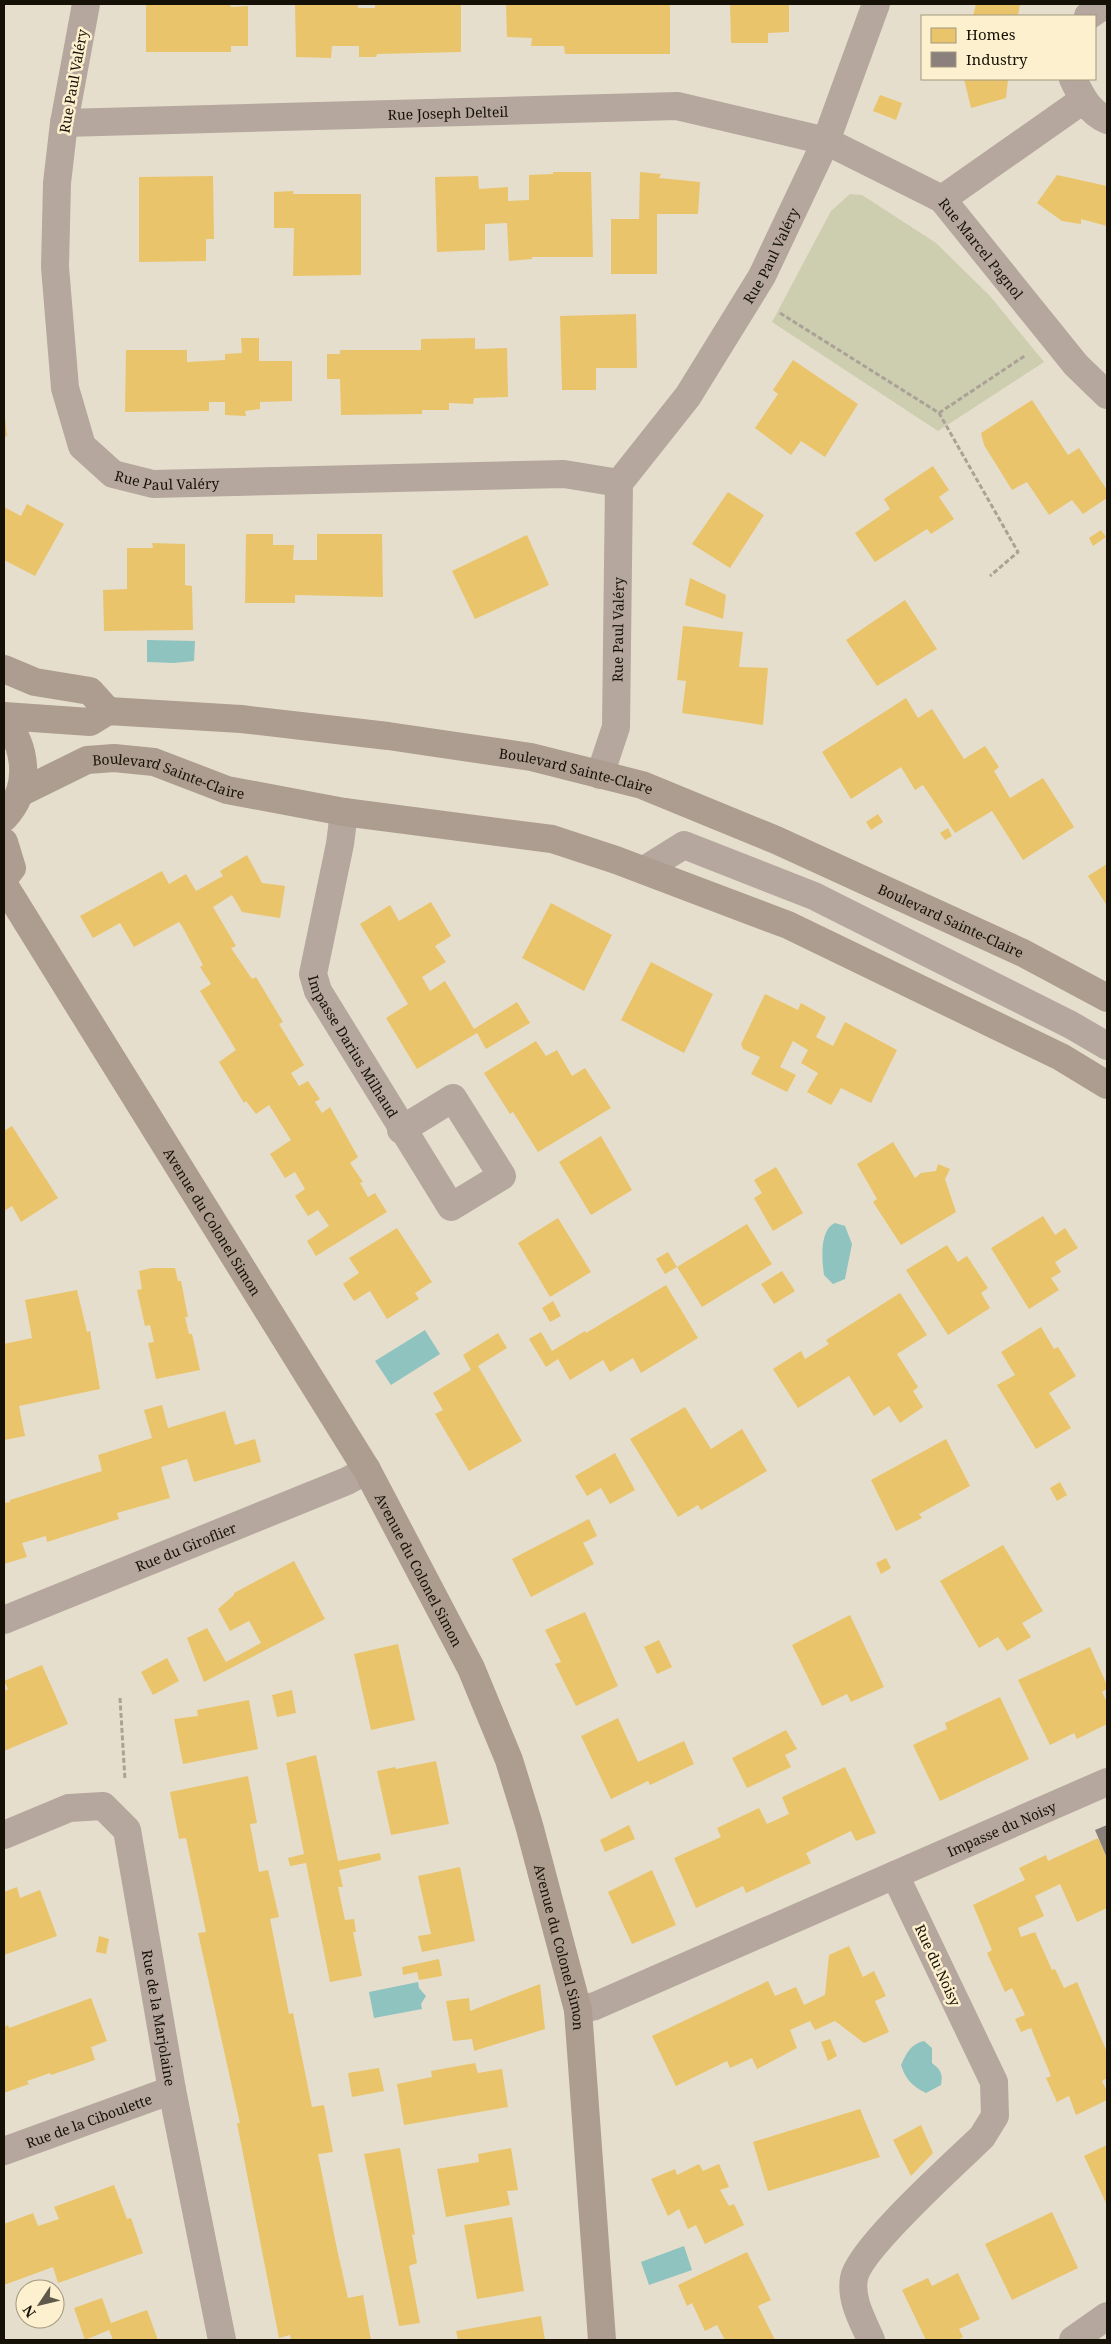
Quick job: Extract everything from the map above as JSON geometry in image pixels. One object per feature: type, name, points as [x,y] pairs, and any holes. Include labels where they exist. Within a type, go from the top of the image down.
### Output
[{"type":"main road","points":[[4,669],[35,682],[90,691],[108,711]]},
{"type":"main road","name":"Boulevard Sainte-Claire","points":[[4,716],[90,722],[108,711],[241,719],[388,736],[531,757],[642,785],[776,840],[1023,953],[1107,998]]},
{"type":"main road","points":[[4,720],[14,732],[22,751],[24,772],[20,793],[11,810],[4,818]]},
{"type":"main road","name":"Boulevard Sainte-Claire","points":[[20,793],[87,760],[114,758],[154,762],[227,790],[344,812],[552,838],[644,870],[788,925],[1061,1057],[1107,1085]]},
{"type":"main road","points":[[4,842],[12,868],[4,878]]},
{"type":"main road","name":"Avenue du Colonel Simon","points":[[4,885],[366,1470],[471,1668],[509,1760],[529,1825],[578,2010],[602,2340]]},
{"type":"street","name":"Rue Paul Valéry","points":[[86,4],[64,123],[57,183],[55,267],[65,388],[82,446],[113,474],[153,484],[564,474],[619,483]]},
{"type":"street","name":"Rue Paul Valéry","points":[[600,775],[616,727],[619,483],[688,396],[762,276],[826,141],[876,4]]},
{"type":"street","points":[[1090,15],[1106,4]]},
{"type":"street","points":[[942,199],[1078,89],[1099,116],[1107,120]]},
{"type":"street","name":"Rue Joseph Delteil","points":[[64,123],[677,106],[826,141]]},
{"type":"street","name":"Rue Marcel Pagnol","points":[[826,141],[942,199],[1076,365],[1107,395]]},
{"type":"street","name":"Impasse Darius Milhaud","points":[[344,812],[340,844],[314,974],[318,991],[401,1130]]},
{"type":"street","points":[[644,870],[684,845],[814,896],[1071,1024],[1107,1046]]},
{"type":"street","name":"Rue du Giroflier","points":[[4,1620],[347,1481],[366,1470]]},
{"type":"street","name":"Impasse du Noisy","points":[[896,1875],[1107,1782]]},
{"type":"street","points":[[4,1835],[69,1808],[104,1806],[127,1830]]},
{"type":"street","name":"Rue de la Marjolaine","points":[[127,1830],[172,2090],[222,2340]]},
{"type":"street","points":[[578,2010],[595,2006],[896,1875]]},
{"type":"street","name":"Rue du Noisy","points":[[872,2340],[855,2302],[854,2278],[869,2250],[982,2136],[995,2116],[994,2082],[896,1875]]},
{"type":"street","name":"Rue de la Ciboulette","points":[[4,2151],[172,2090]]},
{"type":"street","points":[[1074,2340],[1107,2316]]},
{"type":"path","points":[[751,294],[939,414],[1018,552],[990,576]]},
{"type":"path","points":[[939,414],[1053,337]]},
{"type":"path","points":[[120,1698],[127,1830]]},
{"type":"green space","points":[[850,194],[862,195],[936,243],[990,296],[1044,362],[938,431],[772,322],[831,211]]},
{"type":"water","points":[[147,640],[195,641],[194,661],[174,663],[147,662]]},
{"type":"water","points":[[835,1223],[845,1226],[852,1244],[845,1279],[833,1284],[824,1275],[822,1254],[826,1232]]},
{"type":"water","points":[[425,1330],[440,1354],[391,1385],[375,1361]]},
{"type":"water","points":[[418,1982],[419,1988],[426,1996],[421,2004],[422,2009],[374,2018],[369,1992]]},
{"type":"water","points":[[924,2041],[932,2048],[932,2063],[939,2070],[942,2078],[941,2085],[926,2093],[910,2082],[901,2065],[910,2049]]},
{"type":"water","points":[[684,2246],[692,2270],[649,2285],[641,2262]]},
{"type":"building: Homes","points":[[146,4],[230,4],[231,7],[248,6],[248,46],[231,46],[231,52],[146,52]]},
{"type":"building: Homes","points":[[295,4],[358,4],[358,8],[375,8],[375,4],[461,4],[461,52],[377,54],[376,57],[359,57],[359,46],[332,46],[331,58],[296,57]]},
{"type":"building: Homes","points":[[506,4],[670,4],[670,54],[565,54],[564,46],[531,46],[532,38],[507,37]]},
{"type":"building: Homes","points":[[730,4],[789,4],[789,32],[768,33],[768,43],[731,43]]},
{"type":"building: Homes","points":[[976,4],[1020,4],[1018,15],[973,15]]},
{"type":"building: Homes","points":[[964,80],[1008,80],[1006,98],[971,108]]},
{"type":"building: Homes","points":[[880,95],[902,103],[896,120],[873,111]]},
{"type":"building: Homes","points":[[553,172],[591,172],[593,257],[532,257],[532,259],[509,261],[507,223],[485,224],[485,250],[437,252],[435,177],[478,176],[479,189],[508,187],[508,201],[529,200],[529,175],[553,174]]},
{"type":"building: Homes","points":[[640,172],[661,174],[659,178],[700,182],[698,214],[657,214],[657,274],[611,274],[611,219],[639,219]]},
{"type":"building: Homes","points":[[1057,175],[1107,186],[1107,226],[1081,219],[1081,224],[1062,221],[1037,203]]},
{"type":"building: Homes","points":[[213,176],[214,239],[206,239],[206,261],[139,262],[139,177]]},
{"type":"building: Homes","points":[[294,191],[293,194],[361,194],[361,275],[293,276],[294,228],[274,228],[274,192]]},
{"type":"building: Homes","points":[[636,314],[637,368],[596,368],[596,390],[562,390],[560,316]]},
{"type":"building: Homes","points":[[241,338],[259,338],[259,361],[292,361],[292,401],[260,402],[260,409],[245,411],[246,416],[225,415],[225,402],[209,402],[209,411],[125,412],[126,350],[187,350],[187,362],[225,360],[225,354],[242,353]]},
{"type":"building: Homes","points":[[475,338],[475,349],[507,348],[508,397],[474,398],[473,404],[449,403],[449,410],[422,410],[422,414],[341,415],[340,379],[327,379],[327,354],[340,354],[340,350],[421,350],[421,339]]},
{"type":"building: Homes","points":[[793,360],[858,404],[825,457],[801,441],[791,455],[755,428],[778,394],[773,390]]},
{"type":"building: Homes","points":[[1032,400],[1068,455],[1079,448],[1107,490],[1107,498],[1083,514],[1072,500],[1049,515],[1027,482],[1012,490],[984,445],[981,433]]},
{"type":"building: Homes","points":[[4,418],[7,436],[4,437]]},
{"type":"building: Homes","points":[[933,466],[949,490],[939,497],[954,519],[931,534],[927,529],[875,562],[855,533],[890,509],[884,499]]},
{"type":"building: Homes","points":[[728,492],[764,515],[730,568],[692,544]]},
{"type":"building: Homes","points":[[27,504],[64,524],[35,576],[4,560],[4,507],[21,516]]},
{"type":"building: Homes","points":[[1101,530],[1106,537],[1093,546],[1089,538]]},
{"type":"building: Homes","points":[[246,534],[273,534],[273,545],[294,545],[293,560],[317,560],[317,534],[382,534],[383,597],[295,595],[295,603],[245,603]]},
{"type":"building: Homes","points":[[527,535],[549,585],[475,619],[452,571]]},
{"type":"building: Homes","points":[[152,543],[185,544],[185,585],[192,586],[193,630],[104,631],[103,590],[127,589],[127,548],[153,548]]},
{"type":"building: Homes","points":[[690,578],[726,595],[723,619],[685,605]]},
{"type":"building: Homes","points":[[905,600],[937,649],[877,686],[846,640]]},
{"type":"building: Homes","points":[[683,626],[743,632],[739,667],[768,668],[763,725],[682,713],[686,681],[677,680]]},
{"type":"building: Homes","points":[[906,698],[918,718],[932,709],[964,759],[985,746],[999,767],[994,771],[1010,798],[1043,778],[1074,827],[1023,860],[992,811],[955,833],[923,785],[915,790],[901,767],[851,799],[822,752]]},
{"type":"building: Homes","points":[[878,814],[883,822],[871,830],[866,822]]},
{"type":"building: Homes","points":[[948,828],[952,836],[945,840],[940,833]]},
{"type":"building: Homes","points":[[247,855],[262,883],[285,886],[280,918],[242,912],[232,895],[213,907],[236,946],[231,948],[252,979],[256,977],[283,1022],[279,1024],[304,1065],[291,1073],[299,1086],[308,1081],[320,1099],[315,1102],[322,1113],[330,1107],[358,1157],[350,1163],[363,1182],[360,1183],[368,1197],[375,1193],[387,1212],[316,1256],[307,1241],[329,1226],[318,1210],[308,1216],[295,1196],[305,1189],[295,1172],[285,1178],[270,1154],[291,1140],[269,1105],[256,1114],[246,1101],[244,1103],[219,1062],[236,1050],[200,991],[211,984],[200,967],[203,965],[182,926],[179,922],[134,947],[120,923],[93,938],[80,916],[162,871],[169,884],[186,874],[196,891],[223,876],[220,871]]},
{"type":"building: Homes","points":[[1107,864],[1107,903],[1106,904],[1088,876]]},
{"type":"building: Homes","points":[[431,902],[451,936],[435,946],[446,962],[422,977],[430,991],[445,981],[474,1029],[517,1002],[530,1023],[486,1049],[477,1033],[417,1069],[386,1018],[408,1004],[360,924],[390,905],[399,921]]},
{"type":"building: Homes","points":[[551,903],[612,935],[584,991],[522,958]]},
{"type":"building: Homes","points":[[651,962],[713,994],[684,1053],[621,1020]]},
{"type":"building: Homes","points":[[765,994],[798,1010],[801,1003],[826,1017],[816,1037],[833,1046],[845,1022],[897,1050],[871,1103],[841,1088],[831,1105],[807,1092],[818,1073],[801,1063],[808,1050],[793,1041],[780,1067],[796,1075],[787,1092],[751,1074],[760,1057],[743,1049],[741,1044]]},
{"type":"building: Homes","points":[[536,1041],[546,1056],[557,1050],[572,1076],[585,1068],[611,1108],[538,1152],[513,1112],[510,1114],[484,1073]]},
{"type":"building: Homes","points":[[12,1126],[58,1198],[21,1222],[12,1206],[4,1211],[4,1131]]},
{"type":"building: Homes","points":[[601,1136],[632,1190],[591,1215],[559,1162]]},
{"type":"building: Homes","points":[[893,1142],[915,1178],[921,1173],[936,1171],[938,1164],[950,1169],[945,1179],[956,1212],[901,1245],[873,1202],[877,1199],[857,1164]]},
{"type":"building: Homes","points":[[776,1167],[803,1213],[773,1231],[754,1198],[762,1193],[754,1180]]},
{"type":"building: Homes","points":[[1043,1216],[1055,1235],[1065,1228],[1078,1248],[1055,1262],[1061,1272],[1051,1278],[1059,1290],[1029,1309],[991,1248]]},
{"type":"building: Homes","points":[[558,1218],[591,1272],[550,1297],[518,1243]]},
{"type":"building: Homes","points":[[747,1224],[772,1264],[702,1307],[677,1267]]},
{"type":"building: Homes","points":[[397,1228],[432,1282],[415,1293],[419,1299],[387,1319],[370,1291],[354,1301],[343,1284],[359,1273],[349,1258]]},
{"type":"building: Homes","points":[[947,1245],[958,1262],[967,1256],[988,1288],[981,1293],[990,1308],[948,1335],[906,1270]]},
{"type":"building: Homes","points":[[668,1252],[677,1267],[665,1274],[656,1259]]},
{"type":"building: Homes","points":[[152,1268],[175,1268],[178,1281],[181,1281],[188,1317],[185,1317],[189,1334],[192,1334],[200,1370],[156,1379],[148,1343],[154,1342],[150,1325],[145,1326],[137,1290],[142,1289],[139,1271]]},
{"type":"building: Homes","points":[[782,1271],[795,1291],[774,1304],[761,1284]]},
{"type":"building: Homes","points":[[666,1285],[698,1338],[641,1373],[633,1358],[610,1372],[603,1360],[570,1380],[558,1359],[546,1367],[529,1339],[541,1332],[552,1351]]},
{"type":"building: Homes","points":[[77,1290],[87,1332],[90,1331],[100,1389],[19,1406],[25,1436],[4,1440],[4,1344],[32,1338],[25,1300]]},
{"type":"building: Homes","points":[[900,1293],[927,1335],[897,1354],[918,1387],[913,1391],[923,1407],[900,1423],[889,1406],[874,1416],[849,1376],[798,1408],[773,1369],[801,1351],[805,1359],[829,1344],[826,1340]]},
{"type":"building: Homes","points":[[553,1301],[561,1316],[550,1322],[542,1308]]},
{"type":"building: Homes","points":[[1041,1327],[1054,1349],[1058,1347],[1076,1376],[1049,1393],[1071,1428],[1036,1449],[997,1385],[1015,1375],[1001,1352]]},
{"type":"building: Homes","points":[[498,1333],[507,1348],[478,1366],[522,1441],[469,1471],[435,1414],[443,1410],[433,1393],[471,1370],[463,1355]]},
{"type":"building: Homes","points":[[162,1405],[168,1428],[225,1411],[235,1445],[255,1439],[261,1462],[194,1482],[187,1459],[161,1467],[170,1498],[117,1513],[119,1519],[47,1542],[46,1536],[22,1543],[27,1557],[4,1564],[4,1503],[102,1471],[98,1455],[152,1438],[144,1410]]},
{"type":"building: Homes","points":[[685,1407],[711,1449],[742,1429],[767,1471],[701,1510],[698,1505],[678,1517],[630,1439]]},
{"type":"building: Homes","points":[[946,1439],[970,1486],[919,1514],[922,1518],[896,1531],[871,1480]]},
{"type":"building: Homes","points":[[615,1453],[635,1490],[610,1504],[601,1488],[587,1496],[575,1476]]},
{"type":"building: Homes","points":[[1060,1482],[1067,1495],[1057,1501],[1050,1488]]},
{"type":"building: Homes","points":[[589,1519],[597,1536],[583,1543],[594,1564],[531,1597],[512,1559]]},
{"type":"building: Homes","points":[[1003,1545],[1043,1611],[1022,1623],[1031,1637],[1007,1651],[998,1637],[979,1648],[940,1581]]},
{"type":"building: Homes","points":[[886,1558],[891,1568],[881,1574],[876,1563]]},
{"type":"building: Homes","points":[[294,1561],[325,1619],[204,1682],[187,1638],[207,1628],[226,1662],[261,1643],[249,1621],[230,1631],[218,1609],[234,1593]]},
{"type":"building: Homes","points":[[585,1612],[618,1686],[576,1706],[555,1664],[561,1662],[545,1630]]},
{"type":"building: Homes","points":[[850,1615],[884,1687],[851,1702],[847,1694],[822,1706],[792,1645]]},
{"type":"building: Homes","points":[[659,1640],[672,1667],[657,1674],[644,1647]]},
{"type":"building: Homes","points":[[398,1644],[415,1720],[371,1730],[354,1654]]},
{"type":"building: Homes","points":[[1090,1647],[1107,1685],[1107,1689],[1102,1692],[1107,1702],[1107,1724],[1077,1739],[1074,1733],[1050,1745],[1018,1680]]},
{"type":"building: Homes","points":[[167,1658],[179,1681],[153,1695],[141,1672]]},
{"type":"building: Homes","points":[[42,1665],[68,1724],[4,1751],[4,1691],[8,1689],[4,1681]]},
{"type":"building: Homes","points":[[292,1690],[296,1713],[277,1717],[272,1695]]},
{"type":"building: Homes","points":[[1000,1697],[1029,1759],[940,1801],[913,1745],[947,1729],[945,1723]]},
{"type":"building: Homes","points":[[249,1700],[258,1749],[183,1764],[174,1719],[198,1716],[197,1710]]},
{"type":"building: Homes","points":[[618,1718],[638,1762],[684,1741],[694,1764],[650,1785],[648,1781],[611,1799],[581,1736]]},
{"type":"building: Homes","points":[[786,1730],[797,1749],[785,1755],[791,1767],[747,1788],[732,1758]]},
{"type":"building: Homes","points":[[316,1755],[338,1861],[380,1853],[381,1860],[339,1870],[343,1887],[338,1887],[345,1920],[354,1919],[356,1932],[353,1932],[362,1976],[330,1982],[306,1863],[290,1866],[288,1858],[304,1854],[286,1763]]},
{"type":"building: Homes","points":[[436,1761],[449,1824],[391,1835],[377,1771]]},
{"type":"building: Homes","points":[[845,1767],[876,1833],[856,1841],[851,1831],[806,1853],[811,1863],[746,1893],[743,1886],[696,1908],[674,1858],[721,1837],[717,1828],[759,1808],[767,1824],[789,1814],[782,1797]]},
{"type":"building: Homes","points":[[248,1776],[257,1823],[250,1824],[259,1872],[268,1870],[279,1917],[270,1919],[289,2014],[293,2013],[312,2107],[324,2105],[333,2152],[318,2154],[337,2249],[348,2298],[363,2295],[371,2340],[291,2340],[290,2335],[279,2338],[237,2123],[240,2123],[198,1933],[206,1932],[186,1838],[179,1839],[170,1792]]},
{"type":"building: Homes","points":[[629,1825],[635,1839],[605,1852],[600,1840]]},
{"type":"building: Homes","points":[[1098,1838],[1107,1858],[1107,1908],[1077,1922],[1060,1884],[1035,1896],[1044,1916],[1018,1928],[1021,1937],[1035,1932],[1052,1970],[1055,1969],[1064,1988],[1077,1982],[1107,2052],[1107,2078],[1102,2081],[1107,2091],[1107,2100],[1076,2115],[1069,2096],[1057,2102],[1046,2078],[1051,2076],[1031,2028],[1021,2032],[1015,2019],[1025,2015],[1012,1988],[1005,1992],[987,1953],[992,1950],[973,1905],[1025,1880],[1019,1868],[1046,1855],[1048,1861]]},
{"type":"building: Homes","points":[[460,1867],[475,1941],[422,1952],[418,1936],[431,1934],[418,1876]]},
{"type":"building: Homes","points":[[652,1870],[676,1925],[632,1944],[608,1892]]},
{"type":"building: Homes","points":[[17,1887],[20,1898],[40,1890],[57,1936],[4,1955],[4,1892]]},
{"type":"building: Homes","points":[[99,1936],[109,1939],[106,1954],[96,1952]]},
{"type":"building: Homes","points":[[849,1946],[863,1977],[874,1971],[886,1996],[875,2001],[889,2032],[864,2043],[835,2021],[815,2030],[810,2021],[790,2030],[797,2048],[757,2069],[752,2058],[730,2068],[727,2061],[676,2086],[652,2036],[768,1981],[775,1996],[796,1987],[804,2005],[825,1995],[829,1955]]},
{"type":"building: Homes","points":[[439,1959],[442,1976],[419,1980],[417,1972],[403,1975],[402,1967]]},
{"type":"building: Homes","points":[[540,1984],[545,2029],[474,2051],[472,2039],[453,2041],[446,2001],[469,1998],[470,2011]]},
{"type":"building: Homes","points":[[91,1998],[107,2041],[91,2047],[95,2060],[27,2081],[29,2084],[4,2093],[4,2027],[8,2025],[9,2028]]},
{"type":"building: Homes","points":[[830,2039],[837,2056],[828,2061],[821,2042]]},
{"type":"building: Homes","points":[[475,2063],[478,2073],[502,2069],[508,2107],[404,2125],[397,2084],[432,2077],[431,2071]]},
{"type":"building: Homes","points":[[379,2068],[384,2091],[352,2097],[348,2073]]},
{"type":"building: Homes","points":[[860,2109],[880,2157],[768,2191],[753,2142]]},
{"type":"building: Homes","points":[[921,2125],[933,2153],[911,2176],[893,2140]]},
{"type":"building: Homes","points":[[1107,2145],[1107,2205],[1084,2156]]},
{"type":"building: Homes","points":[[400,2148],[415,2235],[412,2234],[417,2263],[409,2266],[420,2323],[399,2326],[364,2154]]},
{"type":"building: Homes","points":[[511,2148],[518,2190],[507,2191],[510,2205],[446,2217],[437,2169],[479,2162],[478,2154]]},
{"type":"building: Homes","points":[[699,2164],[703,2171],[719,2164],[729,2187],[720,2190],[729,2206],[734,2204],[744,2225],[705,2244],[696,2225],[688,2229],[679,2209],[668,2216],[651,2179],[675,2169],[677,2175]]},
{"type":"building: Homes","points":[[114,2185],[127,2219],[131,2218],[143,2253],[65,2281],[65,2279],[57,2279],[53,2267],[20,2279],[15,2279],[15,2281],[4,2285],[4,2224],[33,2213],[38,2226],[59,2219],[54,2207]]},
{"type":"building: Homes","points":[[1052,2212],[1078,2268],[1012,2300],[985,2244]]},
{"type":"building: Homes","points":[[512,2217],[524,2291],[477,2299],[464,2225]]},
{"type":"building: Homes","points":[[747,2252],[771,2300],[758,2306],[775,2340],[725,2340],[717,2325],[705,2331],[692,2303],[687,2306],[678,2285]]},
{"type":"building: Homes","points":[[958,2273],[980,2319],[959,2329],[963,2337],[957,2340],[926,2340],[902,2290],[928,2278],[932,2286]]},
{"type":"building: Homes","points":[[102,2298],[111,2323],[147,2310],[158,2340],[113,2340],[109,2330],[85,2340],[74,2308]]},
{"type":"building: Homes","points":[[541,2316],[545,2340],[458,2340],[456,2331]]},
{"type":"building: Industry","points":[[1107,1825],[1107,1858],[1095,1830]]}]
